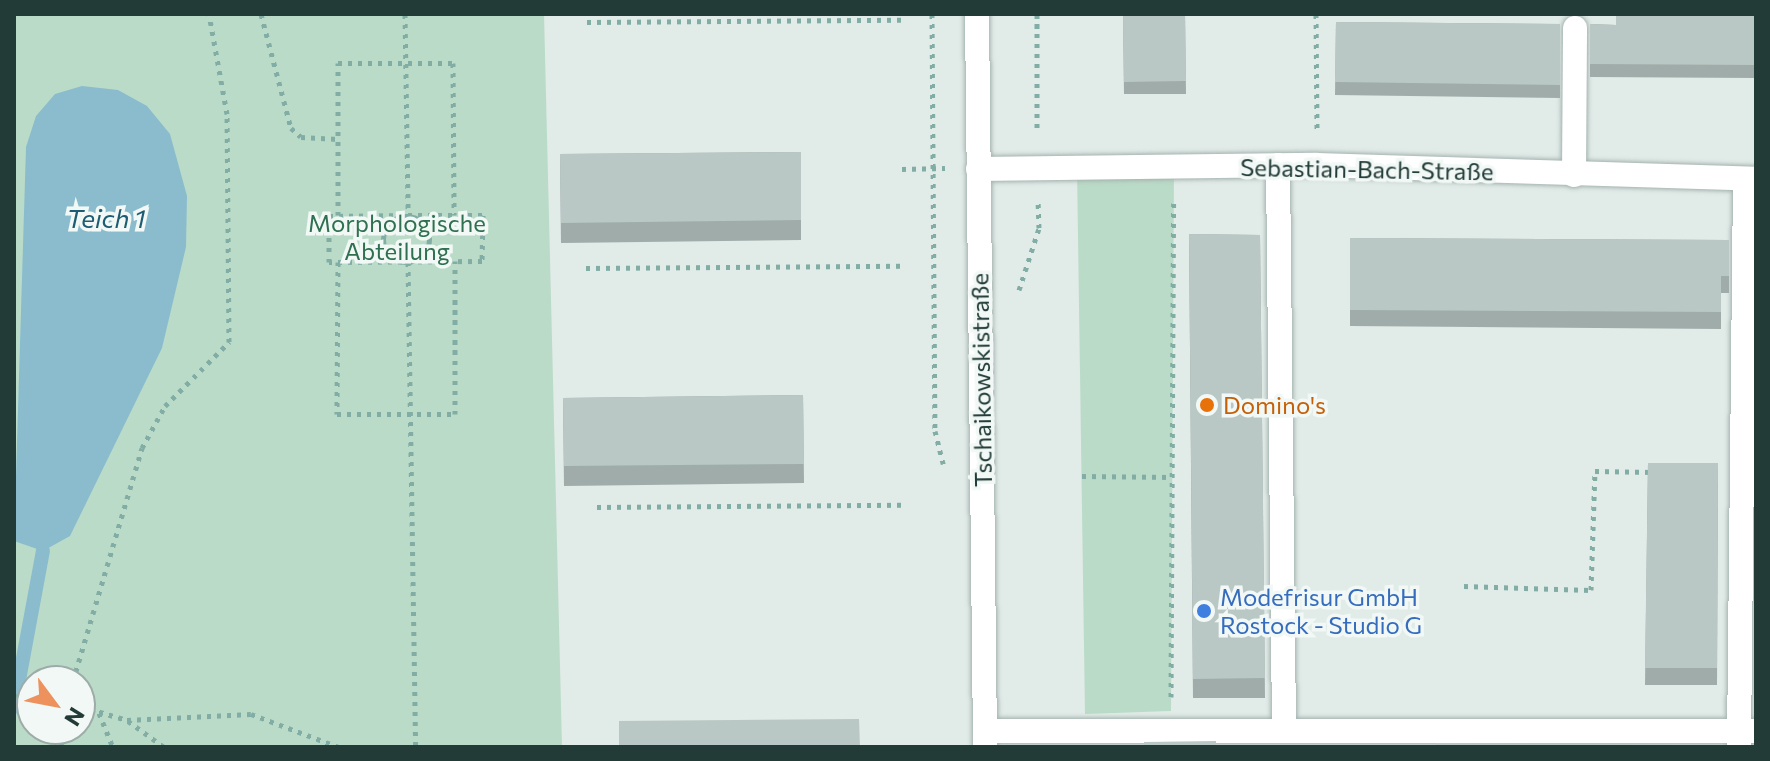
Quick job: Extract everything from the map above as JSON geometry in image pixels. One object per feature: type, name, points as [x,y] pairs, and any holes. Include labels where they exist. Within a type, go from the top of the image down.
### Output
[{"type":"street","name":"Tschaikowskistraße","points":[[977,14],[985,739]]},
{"type":"street","points":[[1574,175],[1575,28]]},
{"type":"street","points":[[1278,165],[1284,726]]},
{"type":"street","name":"Sebastian-Bach-Straße","points":[[978,169],[1317,165],[1751,179]]},
{"type":"street","points":[[985,739],[1171,726],[1249,736],[1284,726],[1745,736],[1751,179]]},
{"type":"path","points":[[78,665],[142,448],[165,406],[229,342],[227,114],[209,14]]},
{"type":"path","points":[[261,14],[291,128],[301,137],[338,139]]},
{"type":"path","points":[[405,14],[408,215],[430,237],[426,251],[408,262]]},
{"type":"path","points":[[1037,14],[1037,168]]},
{"type":"path","points":[[1316,14],[1317,165]]},
{"type":"path","points":[[587,22],[901,20]]},
{"type":"path","points":[[338,215],[338,63],[453,63],[454,215]]},
{"type":"path","points":[[1171,726],[1174,167]]},
{"type":"path","points":[[902,169],[932,168]]},
{"type":"path","points":[[408,215],[387,225],[383,241],[388,254],[408,262]]},
{"type":"path","points":[[408,215],[483,215],[482,261],[329,262],[329,216],[408,215]]},
{"type":"path","points":[[338,262],[337,414],[455,414],[455,261]]},
{"type":"path","points":[[408,262],[416,747]]},
{"type":"path","points":[[586,268],[903,266]]},
{"type":"path","points":[[1464,586],[1591,590],[1595,471],[1668,473]]},
{"type":"path","points":[[1082,476],[1172,477]]},
{"type":"path","points":[[597,507],[903,505]]},
{"type":"path","points":[[96,711],[127,720],[251,714],[339,747]]},
{"type":"path","points":[[99,712],[113,747]]},
{"type":"path","points":[[127,720],[164,747]]},
{"type":"green space","name":"Morphologische Abteilung","points":[[14,14],[544,14],[562,747],[14,747]]},
{"type":"green space","points":[[1077,167],[1174,167],[1171,711],[1085,714]]},
{"type":"water","name":"Teich 1","points":[[82,86],[118,90],[147,106],[170,134],[187,196],[186,247],[162,348],[70,536],[43,551],[14,541],[26,147],[36,116],[55,94]]},
{"type":"building","points":[[1123,14],[1185,14],[1186,81],[1124,82]]},
{"type":"building","points":[[1616,14],[1756,14],[1756,65],[1590,64],[1590,24],[1616,25]]},
{"type":"building","points":[[1336,22],[1560,24],[1560,85],[1335,82]]},
{"type":"building","points":[[801,152],[801,220],[561,223],[560,154]]},
{"type":"building","points":[[1189,234],[1260,235],[1265,678],[1193,679]]},
{"type":"building","points":[[1350,238],[1729,240],[1729,276],[1721,276],[1721,312],[1350,310]]},
{"type":"building","points":[[803,395],[804,464],[564,466],[563,398]]},
{"type":"building","points":[[1648,463],[1718,463],[1717,668],[1645,668]]},
{"type":"building","points":[[859,719],[860,747],[619,747],[619,721]]},
{"type":"building","points":[[1216,741],[1216,747],[1144,747],[1144,742]]},
{"type":"building","points":[[1436,743],[1716,745],[1716,747],[1436,747]]},
{"type":"waterway","points":[[14,707],[43,551]]},
{"type":"place","name":"Domino's","points":[[1207,405]]},
{"type":"place","name":"Modefrisur GmbH Rostock - Studio G","points":[[1204,611]]}]
